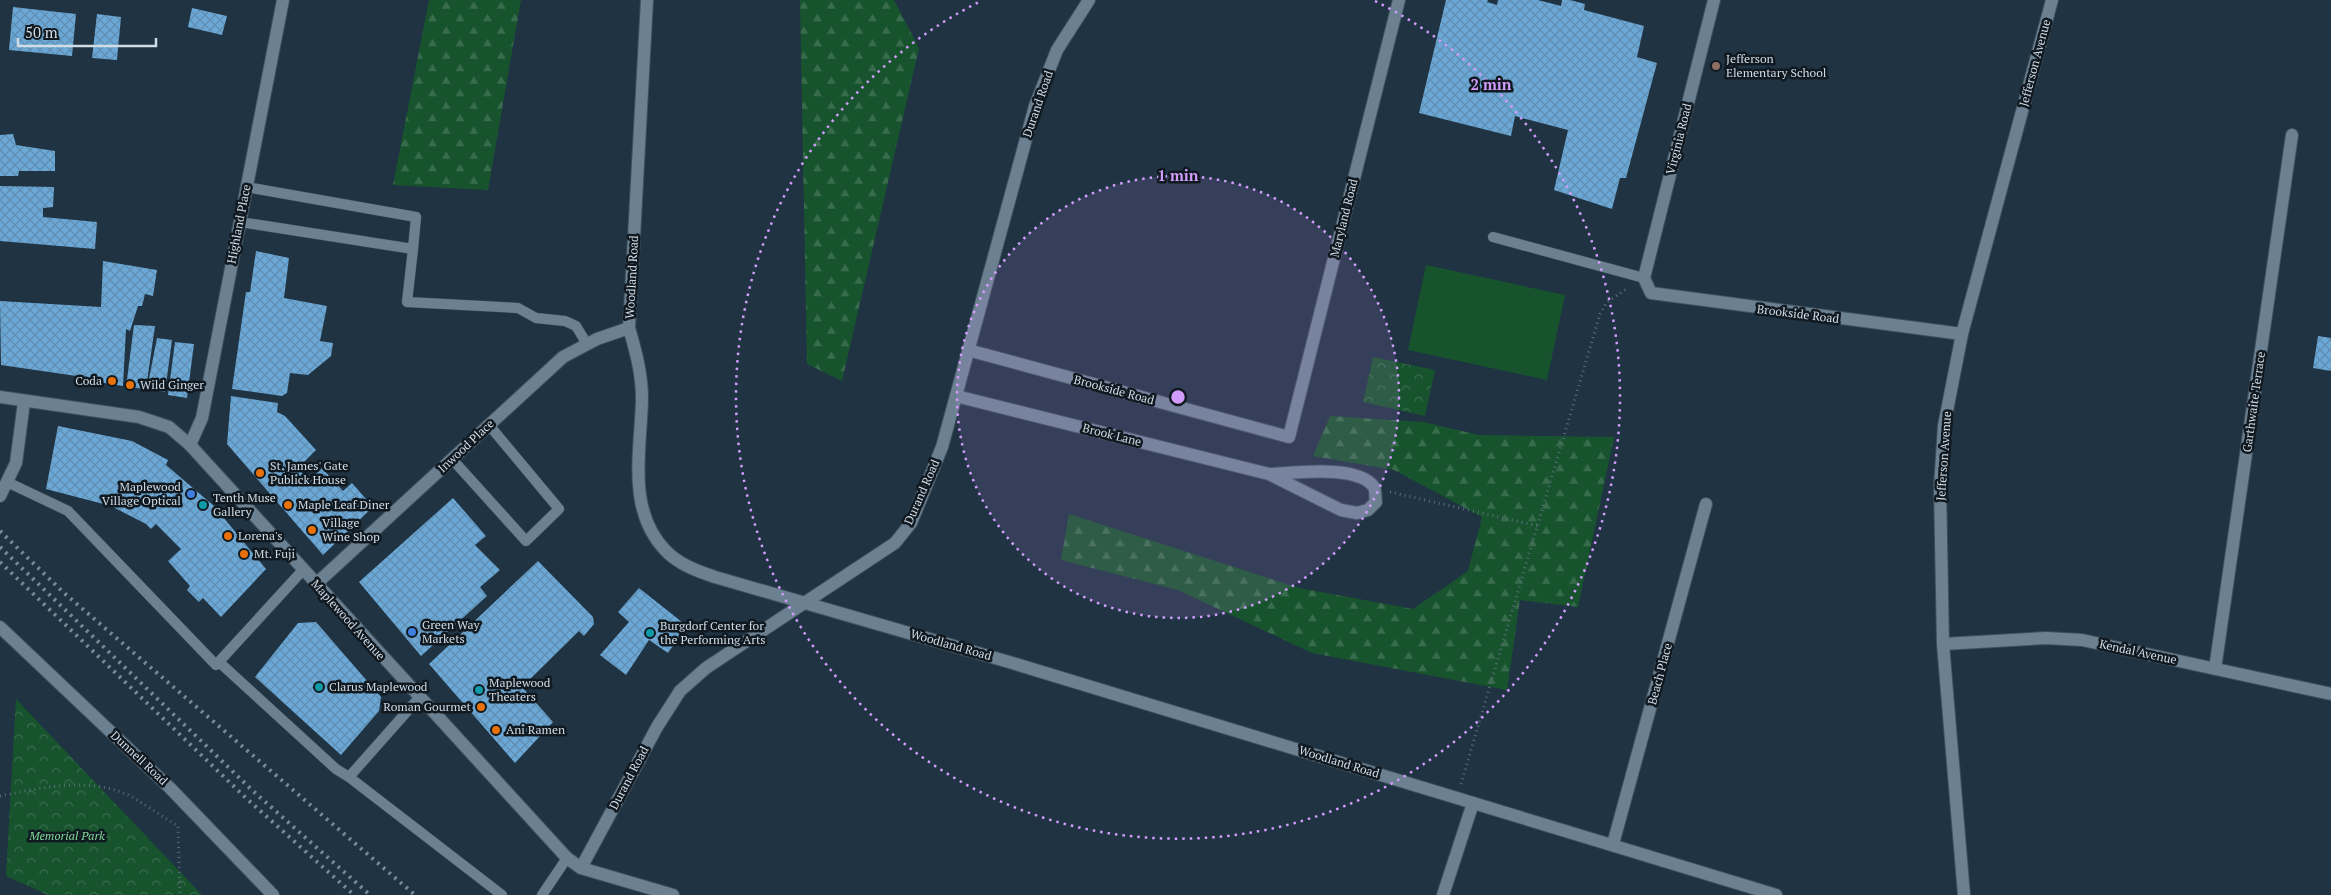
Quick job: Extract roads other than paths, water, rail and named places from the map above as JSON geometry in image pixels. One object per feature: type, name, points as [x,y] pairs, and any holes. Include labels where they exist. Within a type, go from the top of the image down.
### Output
[{"type":"street","name":"Highland Place","points":[[190,446],[202,418],[283,0]]},
{"type":"street","name":"Woodland Road","points":[[647,0],[629,328],[641,377],[638,484],[645,518],[664,550],[692,569],[805,604],[1009,662],[1776,895]]},
{"type":"street","name":"Durand Road","points":[[581,868],[657,727],[680,691],[706,668],[895,543],[911,522],[942,447],[1034,106],[1057,50],[1089,0]]},
{"type":"street","name":"Maryland Road","points":[[1288,437],[1398,0]]},
{"type":"street","name":"Virginia Road","points":[[1644,278],[1714,0]]},
{"type":"street","name":"Jefferson Avenue","points":[[1964,895],[1943,644],[1940,487],[1944,426],[1962,334],[2052,0]]},
{"type":"street","name":"Garthwaite Terrace","points":[[2215,669],[2292,135]]},
{"type":"street","name":"Brookside Road","points":[[1644,278],[1651,293],[1742,307],[1962,334]]},
{"type":"street","name":"Inwood Place","points":[[316,584],[562,357],[587,344],[629,328]]},
{"type":"street","name":"Brookside Road","points":[[968,350],[1288,437]]},
{"type":"street","name":"Brook Lane","points":[[956,396],[1269,474],[1333,507],[1357,513],[1368,510],[1376,502],[1375,489],[1367,479],[1344,472],[1269,474]]},
{"type":"street","name":"Maplewood Avenue","points":[[0,397],[24,402],[139,416],[169,427],[190,446],[567,858],[581,868],[673,895]]},
{"type":"street","points":[[0,496],[4,477],[16,463],[24,402]]},
{"type":"street","name":"Beach Place","points":[[1613,844],[1706,504]]},
{"type":"street","name":"Dunnell Road","points":[[0,627],[170,788],[274,895]]},
{"type":"street","name":"Kendal Avenue","points":[[1943,644],[2046,638],[2082,640],[2331,694]]},
{"type":"street","points":[[1443,895],[1473,803]]},
{"type":"lane","points":[[246,187],[416,217],[408,302],[518,308],[536,318],[565,321],[576,326],[587,344]]},
{"type":"lane","points":[[240,222],[412,250]]},
{"type":"lane","points":[[1493,236],[1644,278]]},
{"type":"lane","points":[[452,459],[526,541],[558,509],[489,425]]},
{"type":"lane","points":[[4,477],[68,510],[216,665],[303,570]]},
{"type":"lane","points":[[219,662],[336,769],[502,895]]},
{"type":"lane","points":[[349,777],[419,698]]},
{"type":"lane","points":[[542,895],[567,858]]},
{"type":"railway","points":[[0,531],[63,592],[415,895]]},
{"type":"railway","points":[[0,547],[253,791],[370,895]]},
{"type":"railway","points":[[0,562],[247,799],[354,895]]},
{"type":"place","name":"Jefferson Elementary School","points":[[1716,66]]},
{"type":"place","name":"Coda","points":[[112,381]]},
{"type":"place","name":"Wild Ginger","points":[[130,385]]},
{"type":"place","name":"St. James' Gate Publick House","points":[[260,473]]},
{"type":"place","name":"Maplewood Village Optical","points":[[191,494]]},
{"type":"place","name":"Tenth Muse Gallery","points":[[203,505]]},
{"type":"place","name":"Maple Leaf Diner","points":[[288,505]]},
{"type":"place","name":"Village Wine Shop","points":[[312,530]]},
{"type":"place","name":"Lorena's","points":[[228,536]]},
{"type":"place","name":"Mt. Fuji","points":[[244,554]]},
{"type":"place","name":"Green Way Markets","points":[[412,632]]},
{"type":"place","name":"Burgdorf Center for the Performing Arts","points":[[650,633]]},
{"type":"place","name":"Clarus Maplewood","points":[[319,687]]},
{"type":"place","name":"Maplewood Theaters","points":[[479,690]]},
{"type":"place","name":"Roman Gourmet","points":[[481,707]]},
{"type":"place","name":"Ani Ramen","points":[[496,730]]},
{"type":"park label","name":"Memorial Park","points":[[67,836]]}]
